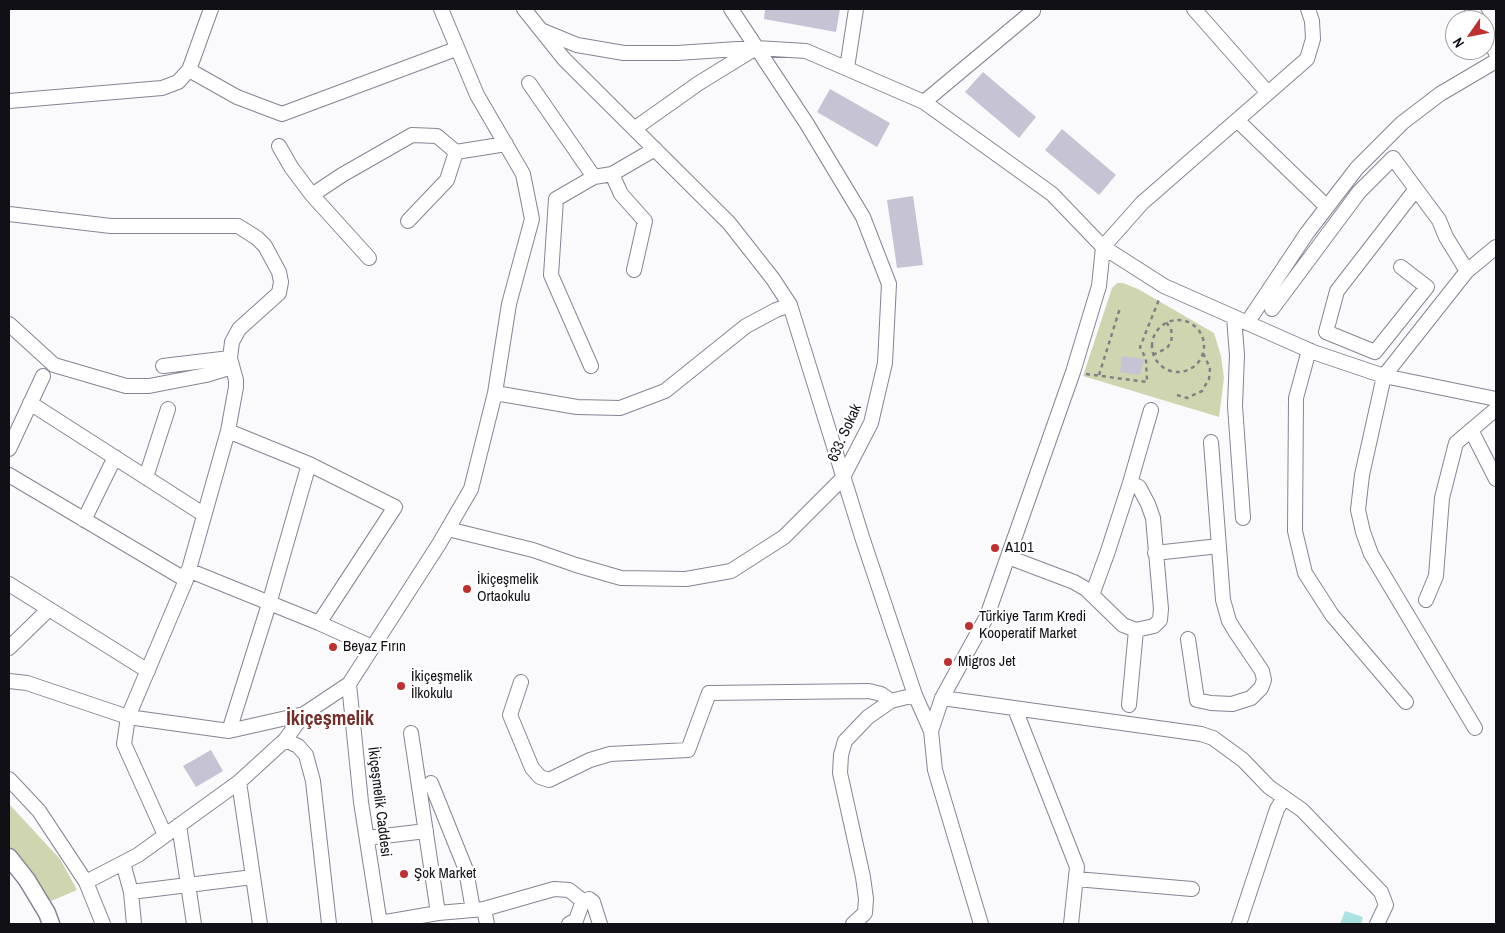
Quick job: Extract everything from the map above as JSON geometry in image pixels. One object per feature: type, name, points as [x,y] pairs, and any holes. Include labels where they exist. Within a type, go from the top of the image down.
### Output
[{"type":"main road","points":[[9,858],[27,880],[47,913],[51,924]]},
{"type":"street","points":[[9,101],[162,88],[178,82],[189,70],[211,9]]},
{"type":"street","points":[[86,882],[138,855],[239,782],[285,740],[304,714],[349,684],[448,529],[471,489],[495,393],[509,304],[532,219],[523,174],[477,95],[456,49],[441,9]]},
{"type":"street","points":[[524,9],[564,60],[729,223],[790,305],[842,479],[915,695],[931,732],[935,770],[981,924]]},
{"type":"street","name":"633. Sokak","points":[[448,529],[533,550],[621,578],[686,579],[730,571],[777,542],[842,479],[871,423],[885,364],[889,284],[863,217],[807,124],[731,9]]},
{"type":"street","points":[[847,68],[856,9]]},
{"type":"street","points":[[1194,9],[1268,93]]},
{"type":"street","points":[[931,732],[942,698],[987,616],[1008,557],[1073,372],[1099,286],[1103,247],[1142,203],[1307,59],[1313,39],[1312,22],[1308,9]]},
{"type":"street","points":[[924,102],[1034,11]]},
{"type":"street","points":[[541,30],[576,45],[624,53],[677,53],[756,48],[806,51],[924,102],[1052,194],[1103,247],[1164,286],[1309,350],[1384,376],[1496,399]]},
{"type":"street","points":[[634,129],[699,82],[756,48]]},
{"type":"street","points":[[189,70],[237,97],[282,114],[456,49]]},
{"type":"street","points":[[1247,323],[1307,233],[1357,168],[1402,123],[1440,94],[1496,61]]},
{"type":"street","points":[[529,83],[594,177]]},
{"type":"street","points":[[1237,120],[1326,207]]},
{"type":"street","points":[[312,196],[342,175],[412,136],[437,136],[456,152],[506,144]]},
{"type":"street","points":[[279,146],[291,167],[312,196],[369,258]]},
{"type":"street","points":[[592,366],[551,275],[556,199],[594,177],[612,174],[654,149]]},
{"type":"street","points":[[408,221],[447,180],[456,152]]},
{"type":"street","points":[[1272,309],[1359,192],[1393,158],[1439,220],[1446,237],[1467,271]]},
{"type":"street","points":[[612,174],[621,194],[644,221],[634,270]]},
{"type":"street","points":[[1401,266],[1427,287],[1375,352],[1326,332],[1336,291],[1416,189]]},
{"type":"street","points":[[9,214],[111,226],[238,226],[257,238],[271,254],[279,272],[281,286],[276,297],[239,329],[232,342],[231,363],[236,380],[236,388],[228,431],[187,575],[128,717],[124,744],[165,835]]},
{"type":"street","points":[[1475,728],[1371,554],[1358,510],[1362,475],[1384,376],[1467,271],[1496,247]]},
{"type":"street","points":[[495,393],[576,407],[620,408],[665,391],[746,326],[776,310],[790,305]]},
{"type":"street","points":[[1234,317],[1237,355],[1235,406],[1244,518]]},
{"type":"street","points":[[9,324],[54,365],[126,386],[149,386],[206,375],[231,363]]},
{"type":"street","points":[[1309,350],[1296,398],[1296,531],[1305,573],[1332,615],[1406,702]]},
{"type":"street","points":[[163,366],[231,363]]},
{"type":"street","points":[[9,450],[43,376]]},
{"type":"street","points":[[30,403],[203,514]]},
{"type":"street","points":[[146,477],[168,409]]},
{"type":"street","points":[[1426,600],[1436,576],[1442,498],[1456,444],[1496,409]]},
{"type":"street","points":[[1092,594],[1130,483],[1151,410]]},
{"type":"street","points":[[1471,430],[1496,479]]},
{"type":"street","points":[[228,431],[309,464],[395,507],[319,623]]},
{"type":"street","points":[[1188,639],[1197,700],[1232,704],[1250,698],[1261,688],[1264,680],[1262,671],[1235,630],[1225,610],[1211,442]]},
{"type":"street","points":[[84,520],[115,458]]},
{"type":"street","points":[[229,731],[269,604],[309,464]]},
{"type":"street","points":[[9,476],[84,520],[187,575],[319,623],[372,646]]},
{"type":"street","points":[[1008,557],[1074,582],[1092,594],[1123,625],[1136,630],[1154,626],[1160,620],[1161,608],[1153,518],[1139,487],[1130,483]]},
{"type":"street","points":[[1155,553],[1219,546]]},
{"type":"street","points":[[9,584],[148,671]]},
{"type":"street","points":[[9,648],[49,609]]},
{"type":"street","points":[[1129,705],[1136,630]]},
{"type":"street","points":[[9,681],[27,683],[128,717],[229,731],[304,714]]},
{"type":"street","points":[[522,682],[510,715],[532,768],[540,777],[549,780],[590,760],[610,754],[688,750],[709,693],[870,691],[881,694],[891,701]]},
{"type":"street","name":"İkiçeşmelik Caddesi","points":[[349,684],[361,802],[380,924]]},
{"type":"street","points":[[853,924],[865,913],[866,900],[863,877],[840,773],[841,755],[845,741],[868,717],[891,701],[915,695]]},
{"type":"street","points":[[942,698],[1201,734],[1213,738],[1228,748],[1257,773],[1269,788],[1302,810],[1381,892],[1386,905],[1377,924]]},
{"type":"street","points":[[1016,709],[1077,868],[1072,924]]},
{"type":"street","points":[[412,733],[438,913]]},
{"type":"street","points":[[285,740],[298,746],[306,755],[313,781],[329,924]]},
{"type":"street","points":[[9,779],[39,811],[86,882],[104,924]]},
{"type":"street","points":[[239,782],[260,924]]},
{"type":"street","points":[[431,783],[466,870],[479,909],[487,924]]},
{"type":"street","points":[[1239,924],[1277,810],[1284,798]]},
{"type":"street","points":[[179,825],[194,924]]},
{"type":"street","points":[[366,838],[426,831]]},
{"type":"street","points":[[123,863],[132,892],[134,924]]},
{"type":"street","points":[[132,892],[253,877]]},
{"type":"street","points":[[1076,879],[1192,888]]},
{"type":"street","points":[[380,924],[438,913],[479,909],[554,889],[569,890],[583,901]]},
{"type":"street","points":[[583,901],[589,899],[593,902],[600,924]]},
{"type":"street","points":[[569,924],[576,920],[583,901]]},
{"type":"path","points":[[1073,372],[1147,382],[1146,359],[1140,347],[1164,286]]},
{"type":"path","points":[[1099,375],[1120,308]]},
{"type":"path","points":[[1182,320],[1190,323],[1197,328],[1202,336],[1203,353],[1194,367],[1186,371],[1169,371],[1162,367],[1153,355],[1151,344],[1153,336],[1158,328],[1166,322],[1182,320]]},
{"type":"path","points":[[1153,355],[1167,348],[1171,342],[1172,336],[1166,322]]},
{"type":"path","points":[[1144,333],[1153,336]]},
{"type":"path","points":[[1177,395],[1187,398],[1202,391],[1209,378],[1210,368],[1203,353]]},
{"type":"green space","points":[[1117,283],[1123,283],[1138,289],[1214,333],[1221,356],[1224,378],[1219,417],[1083,376],[1112,288]]},
{"type":"green space","points":[[9,804],[60,859],[77,890],[51,901],[9,853]]},
{"type":"water","points":[[1345,911],[1363,917],[1361,924],[1340,924]]},
{"type":"building","points":[[765,9],[840,9],[836,32],[764,19]]},
{"type":"building","points":[[983,72],[1036,117],[1019,138],[965,92]]},
{"type":"building","points":[[830,89],[890,123],[877,147],[817,112]]},
{"type":"building","points":[[1062,129],[1116,175],[1099,195],[1045,150]]},
{"type":"building","points":[[913,196],[923,265],[897,268],[887,200]]},
{"type":"building","points":[[1122,356],[1144,359],[1140,375],[1120,372]]},
{"type":"building","points":[[211,750],[223,771],[196,787],[183,766]]},
{"type":"place","name":"A101","points":[[995,548]]},
{"type":"place","name":"İkiçeşmelik Ortaokulu","points":[[467,589]]},
{"type":"place","name":"Türkiye Tarım Kredi Kooperatif Market","points":[[969,626]]},
{"type":"place","name":"Beyaz Fırın","points":[[333,647]]},
{"type":"place","name":"Migros Jet","points":[[948,662]]},
{"type":"place","name":"İkiçeşmelik İlkokulu","points":[[401,686]]},
{"type":"place","name":"Şok Market","points":[[404,874]]},
{"type":"district","name":"İkiçeşmelik","points":[[330,720]]}]
